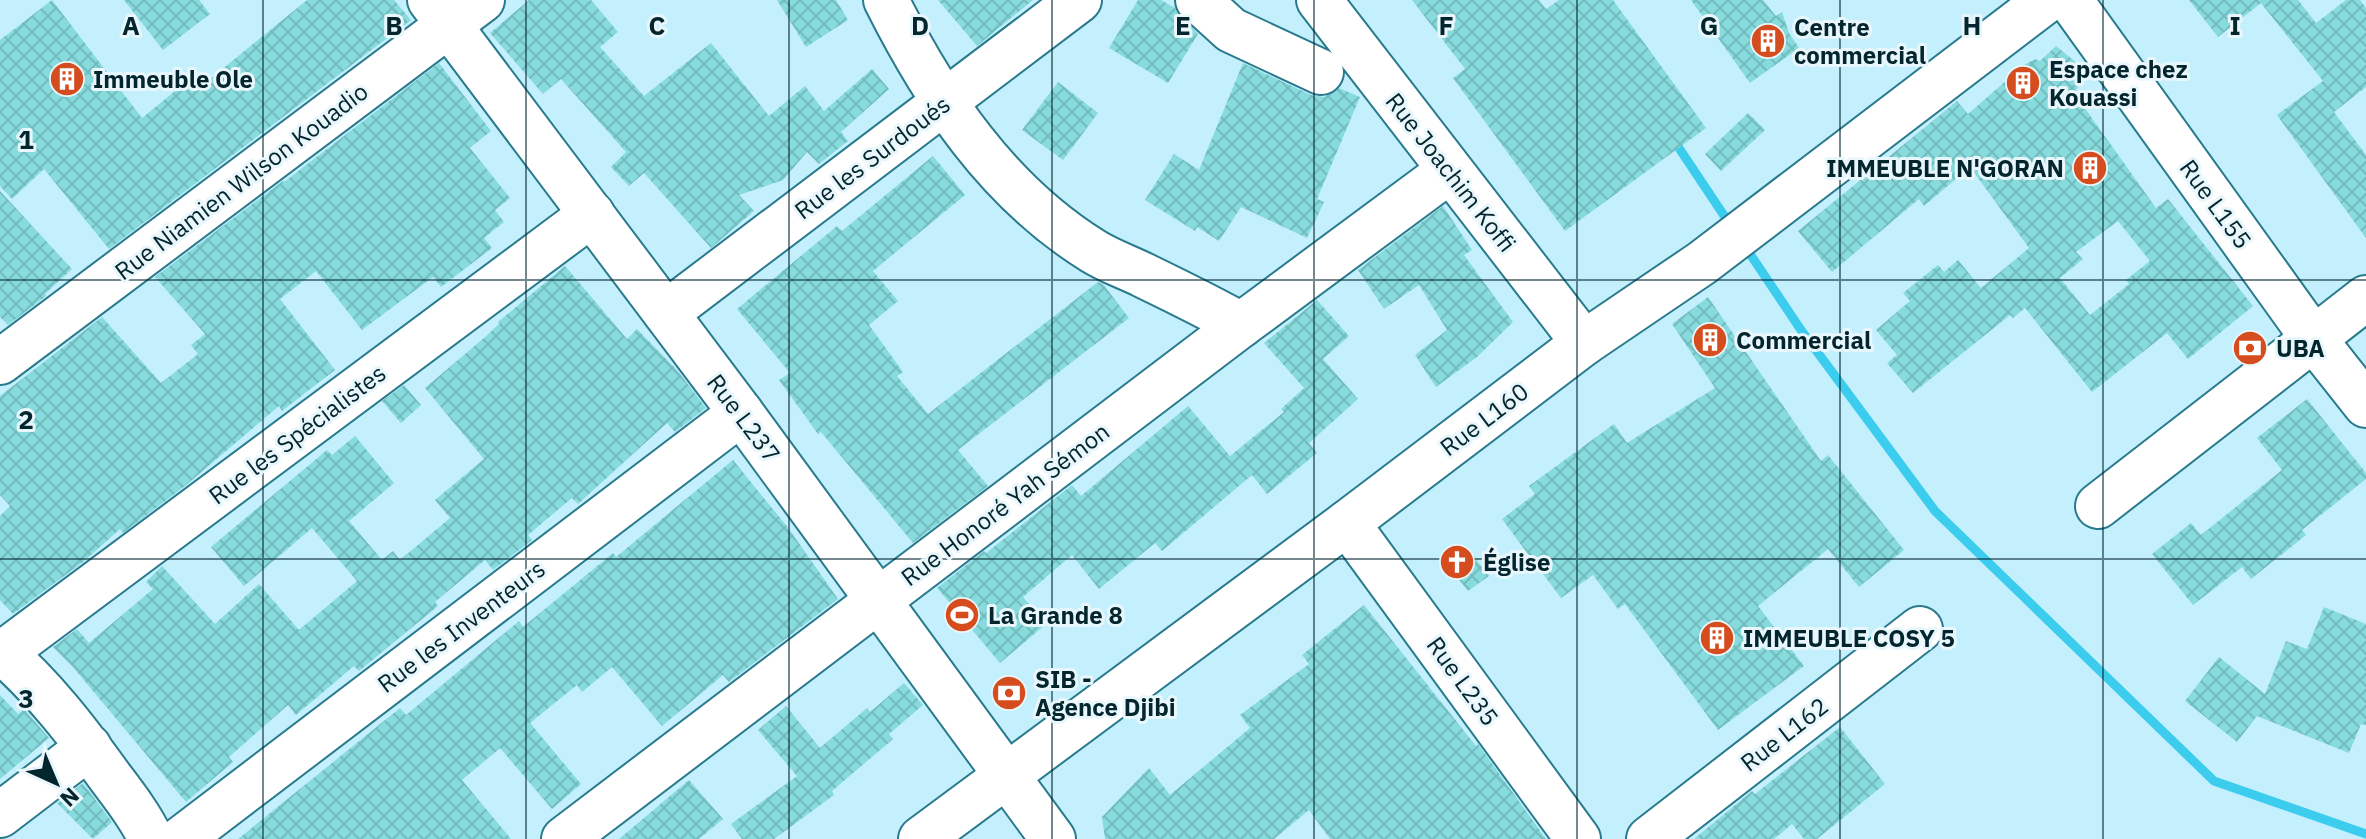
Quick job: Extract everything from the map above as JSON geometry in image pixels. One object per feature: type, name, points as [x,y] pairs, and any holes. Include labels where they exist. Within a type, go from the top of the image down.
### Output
[{"type":"street","points":[[886,0],[943,103],[988,160],[1017,190],[1060,228],[1096,252],[1241,325]]},
{"type":"street","name":"Rue les Surdoués","points":[[666,313],[1079,0]]},
{"type":"street","points":[[1198,0],[1231,30],[1321,72]]},
{"type":"street","name":"Rue Joachim Koffi","points":[[1319,0],[1584,343]]},
{"type":"street","name":"Rue L160","points":[[921,839],[1584,343],[1702,263],[2047,0]]},
{"type":"street","name":"Rue L155","points":[[2070,0],[2313,338],[2366,405]]},
{"type":"street","name":"Rue L237","points":[[454,8],[592,214],[880,600],[1053,839]]},
{"type":"street","name":"Rue Niamien Wilson Kouadio","points":[[0,362],[454,8]]},
{"type":"street","name":"Rue Honoré Yah Sémon","points":[[564,839],[1449,171]]},
{"type":"street","name":"Rue les Spécialistes","points":[[2,652],[592,214]]},
{"type":"street","points":[[2098,506],[2366,298]]},
{"type":"street","name":"Rue les Inventeurs","points":[[181,839],[741,413]]},
{"type":"street","name":"Rue L235","points":[[1347,523],[1578,839]]},
{"type":"street","name":"Rue L162","points":[[1649,839],[1920,629]]},
{"type":"street","points":[[2,652],[43,690],[89,747],[144,824],[151,839]]},
{"type":"street","points":[[0,815],[89,747]]},
{"type":"building","points":[[52,0],[142,118],[196,74],[204,84],[307,0],[394,0],[411,20],[109,249],[44,169],[12,199],[0,186],[0,40]]},
{"type":"building","points":[[124,0],[199,0],[210,14],[163,50]]},
{"type":"building","points":[[529,0],[591,0],[618,32],[600,47],[644,96],[711,43],[769,116],[805,86],[824,111],[872,69],[889,89],[841,132],[848,141],[819,164],[807,152],[783,180],[739,195],[754,211],[711,248],[644,173],[629,186],[611,167],[626,152],[561,79],[543,94],[490,33]]},
{"type":"building","points":[[777,0],[836,0],[848,20],[806,47]]},
{"type":"building","points":[[938,0],[1033,0],[977,46]]},
{"type":"building","points":[[1138,0],[1161,0],[1175,8],[1198,34],[1168,83],[1109,48]]},
{"type":"building","points":[[1412,0],[1539,0],[1546,9],[1559,0],[1613,0],[1706,128],[1565,231],[1453,78],[1465,69]]},
{"type":"building","points":[[1691,0],[1763,0],[1776,16],[1782,12],[1789,33],[1799,48],[1750,83]]},
{"type":"building","points":[[2189,0],[2298,0],[2316,23],[2346,0],[2360,0],[2366,8],[2366,87],[2334,112],[2366,155],[2366,238],[2277,115],[2323,81],[2261,3],[2218,37]]},
{"type":"building","points":[[2056,46],[2088,72],[2074,93],[2156,208],[2168,199],[2253,306],[2188,359],[2167,333],[2092,392],[2025,308],[2013,318],[2010,315],[1913,393],[1887,363],[1897,355],[1876,330],[1910,301],[1903,293],[1938,265],[1944,272],[1958,260],[1981,288],[2029,248],[1970,167],[1924,206],[1919,199],[1832,272],[1798,231],[1957,101],[1968,114],[2024,65],[2035,59],[2040,61]],"holes":[[[2118,221],[2150,261],[2126,280],[2129,284],[2090,315],[2060,278],[2083,259],[2076,252]]]},
{"type":"building","points":[[439,63],[491,131],[470,148],[510,198],[495,210],[504,222],[484,238],[492,248],[441,287],[433,277],[362,330],[316,271],[280,299],[335,370],[282,411],[279,406],[185,486],[123,533],[120,529],[83,562],[13,614],[0,600],[0,516],[10,506],[0,495],[0,396],[102,317],[161,383],[198,354],[191,345],[205,334],[155,277]]},
{"type":"building","points":[[1243,63],[1311,95],[1324,97],[1339,88],[1360,97],[1317,199],[1324,202],[1307,238],[1241,207],[1219,241],[1197,227],[1195,231],[1145,200],[1174,154],[1199,170]]},
{"type":"building","points":[[1058,82],[1098,113],[1063,160],[1022,130]]},
{"type":"building","points":[[1748,113],[1765,130],[1721,171],[1705,154]]},
{"type":"building","points":[[933,156],[965,195],[873,271],[898,301],[869,325],[903,372],[897,376],[928,414],[1098,282],[1103,284],[1129,318],[958,450],[988,486],[913,543],[821,432],[818,434],[779,380],[790,373],[737,309],[837,226],[842,231]]},
{"type":"building","points":[[0,191],[72,269],[46,296],[8,325],[0,317]]},
{"type":"building","points":[[1443,206],[1472,250],[1464,255],[1513,322],[1477,357],[1436,387],[1415,355],[1447,330],[1419,285],[1384,309],[1358,270]]},
{"type":"building","points":[[565,266],[627,339],[637,329],[677,370],[706,408],[675,432],[667,423],[578,504],[572,498],[528,535],[532,540],[493,570],[485,560],[435,602],[438,606],[359,671],[354,666],[296,715],[288,705],[229,757],[233,762],[186,802],[53,647],[77,629],[89,643],[153,589],[146,582],[162,566],[215,624],[259,584],[299,630],[357,581],[312,528],[244,586],[211,547],[327,450],[332,455],[355,436],[394,483],[349,521],[382,560],[393,551],[400,560],[450,518],[435,500],[484,459],[425,388]]},
{"type":"building","points":[[1708,297],[1821,461],[1828,455],[1904,550],[1859,587],[1828,549],[1758,606],[1804,666],[1718,730],[1625,604],[1618,609],[1593,575],[1561,598],[1502,519],[1535,494],[1529,486],[1614,424],[1627,443],[1715,388],[1672,324]]},
{"type":"building","points":[[1317,300],[1349,336],[1323,359],[1358,399],[1309,443],[1317,453],[1267,494],[1252,475],[1162,551],[1155,543],[1099,589],[1072,555],[1023,597],[1046,624],[1000,663],[937,588],[1072,485],[1081,496],[1188,406],[1230,456],[1284,412],[1281,409],[1304,388],[1264,343]]},
{"type":"building","points":[[404,385],[421,405],[401,423],[382,401]]},
{"type":"building","points":[[2307,399],[2366,473],[2366,479],[2302,530],[2306,535],[2251,579],[2242,567],[2193,605],[2152,554],[2191,523],[2201,535],[2282,470],[2257,438]]},
{"type":"building","points":[[733,460],[789,529],[838,599],[729,682],[723,675],[662,726],[612,667],[582,692],[577,685],[530,723],[581,784],[552,809],[500,748],[462,780],[511,839],[238,839],[400,708],[406,715],[519,621],[523,627],[613,553],[616,557]]},
{"type":"building","points":[[1466,546],[1489,576],[1468,591],[1445,562]]},
{"type":"building","points":[[1364,605],[1476,746],[1478,744],[1546,839],[1330,839],[1309,810],[1274,839],[1105,839],[1102,817],[1149,768],[1170,795],[1250,728],[1240,715],[1309,664],[1302,655]]},
{"type":"building","points":[[2324,607],[2366,624],[2366,725],[2361,724],[2349,753],[2257,716],[2237,742],[2185,701],[2219,657],[2265,694],[2286,641],[2307,649]]},
{"type":"building","points":[[904,683],[923,705],[889,734],[893,739],[832,791],[834,795],[774,839],[742,839],[731,824],[797,776],[758,730],[786,706],[820,748],[867,708],[870,712]]},
{"type":"building","points":[[0,695],[18,714],[24,709],[49,738],[0,779]]},
{"type":"building","points":[[1840,727],[1885,784],[1817,839],[1804,839],[1792,824],[1774,839],[1694,839],[1752,791],[1755,794]]},
{"type":"building","points":[[689,780],[723,819],[699,839],[619,839]]},
{"type":"building","points":[[83,783],[112,822],[93,839],[57,803]]},
{"type":"waterway","points":[[1673,139],[1731,226]]},
{"type":"waterway","points":[[1744,245],[1801,330],[1935,511],[2214,781],[2366,834]]},
{"type":"place","name":"Centre commercial","points":[[1768,41]]},
{"type":"place","name":"Immeuble Ole","points":[[67,79]]},
{"type":"place","name":"Espace chez Kouassi","points":[[2023,83]]},
{"type":"place","name":"IMMEUBLE N'GORAN","points":[[2090,168]]},
{"type":"place","name":"Commercial","points":[[1710,340]]},
{"type":"place","name":"UBA","points":[[2250,348]]},
{"type":"place","name":"Église","points":[[1457,562]]},
{"type":"place","name":"La Grande 8","points":[[962,615]]},
{"type":"place","name":"IMMEUBLE COSY 5","points":[[1717,638]]},
{"type":"place","name":"SIB - Agence Djibi","points":[[1009,693]]}]
